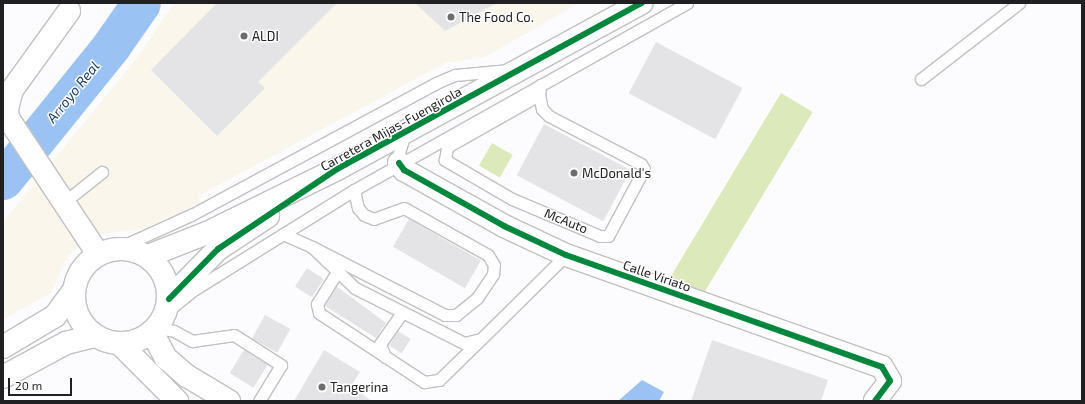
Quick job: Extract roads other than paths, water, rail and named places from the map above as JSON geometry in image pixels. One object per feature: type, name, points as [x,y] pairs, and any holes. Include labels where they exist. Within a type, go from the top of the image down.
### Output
[{"type":"street","name":"Carretera Mijas-Fuengirola","points":[[148,256],[206,233],[337,169],[642,3]]},
{"type":"street","points":[[3,84],[45,20],[72,7]]},
{"type":"street","points":[[72,7],[12,90],[8,98],[6,120],[98,254]]},
{"type":"street","name":"Calle Viriato","points":[[399,164],[404,170],[497,222],[566,255],[882,367],[890,381],[876,401]]},
{"type":"street","name":"Carretera Mijas-Fuengirola","points":[[161,318],[218,249],[337,169]]},
{"type":"street","points":[[3,348],[55,316],[73,291],[80,271],[98,254],[118,248],[148,256],[162,272],[161,318],[166,358],[187,376],[229,401]]},
{"type":"street","points":[[73,291],[80,319],[95,336],[120,344],[177,401]]},
{"type":"street","points":[[120,344],[137,341],[161,318]]},
{"type":"street","points":[[3,377],[66,343],[95,336]]},
{"type":"lane","points":[[259,401],[282,365],[234,335],[192,341],[174,331],[161,318],[195,288],[354,190],[399,164],[539,90],[687,3]]},
{"type":"lane","points":[[921,79],[1018,3]]},
{"type":"lane","points":[[118,248],[193,214],[436,83],[455,75],[523,69]]},
{"type":"lane","name":"McAuto","points":[[539,90],[542,109],[549,116],[641,164],[644,169],[608,236],[600,236],[512,199],[445,160],[447,147],[539,90]]},
{"type":"lane","points":[[399,164],[398,156],[405,132]]},
{"type":"lane","points":[[63,203],[102,172]]},
{"type":"lane","points":[[283,234],[312,247],[445,315],[456,315],[477,298],[493,274],[494,264],[488,256],[404,208],[374,219],[364,215],[358,208],[354,190]]},
{"type":"lane","points":[[312,247],[355,288],[464,343],[481,339]]},
{"type":"lane","points":[[337,272],[317,304],[319,313],[424,382],[432,383],[440,380],[566,255]]},
{"type":"lane","points":[[385,357],[380,344],[402,312]]},
{"type":"water","points":[[642,380],[664,392],[659,401],[618,401]]},
{"type":"waterway","name":"Arroyo Real","points":[[3,180],[111,46],[141,3]]},
{"type":"place","name":"The Food Co.","points":[[451,17]]},
{"type":"place","name":"ALDI","points":[[244,36]]},
{"type":"place","name":"McDonald's","points":[[574,173]]},
{"type":"place","name":"Tangerina","points":[[322,387]]}]
